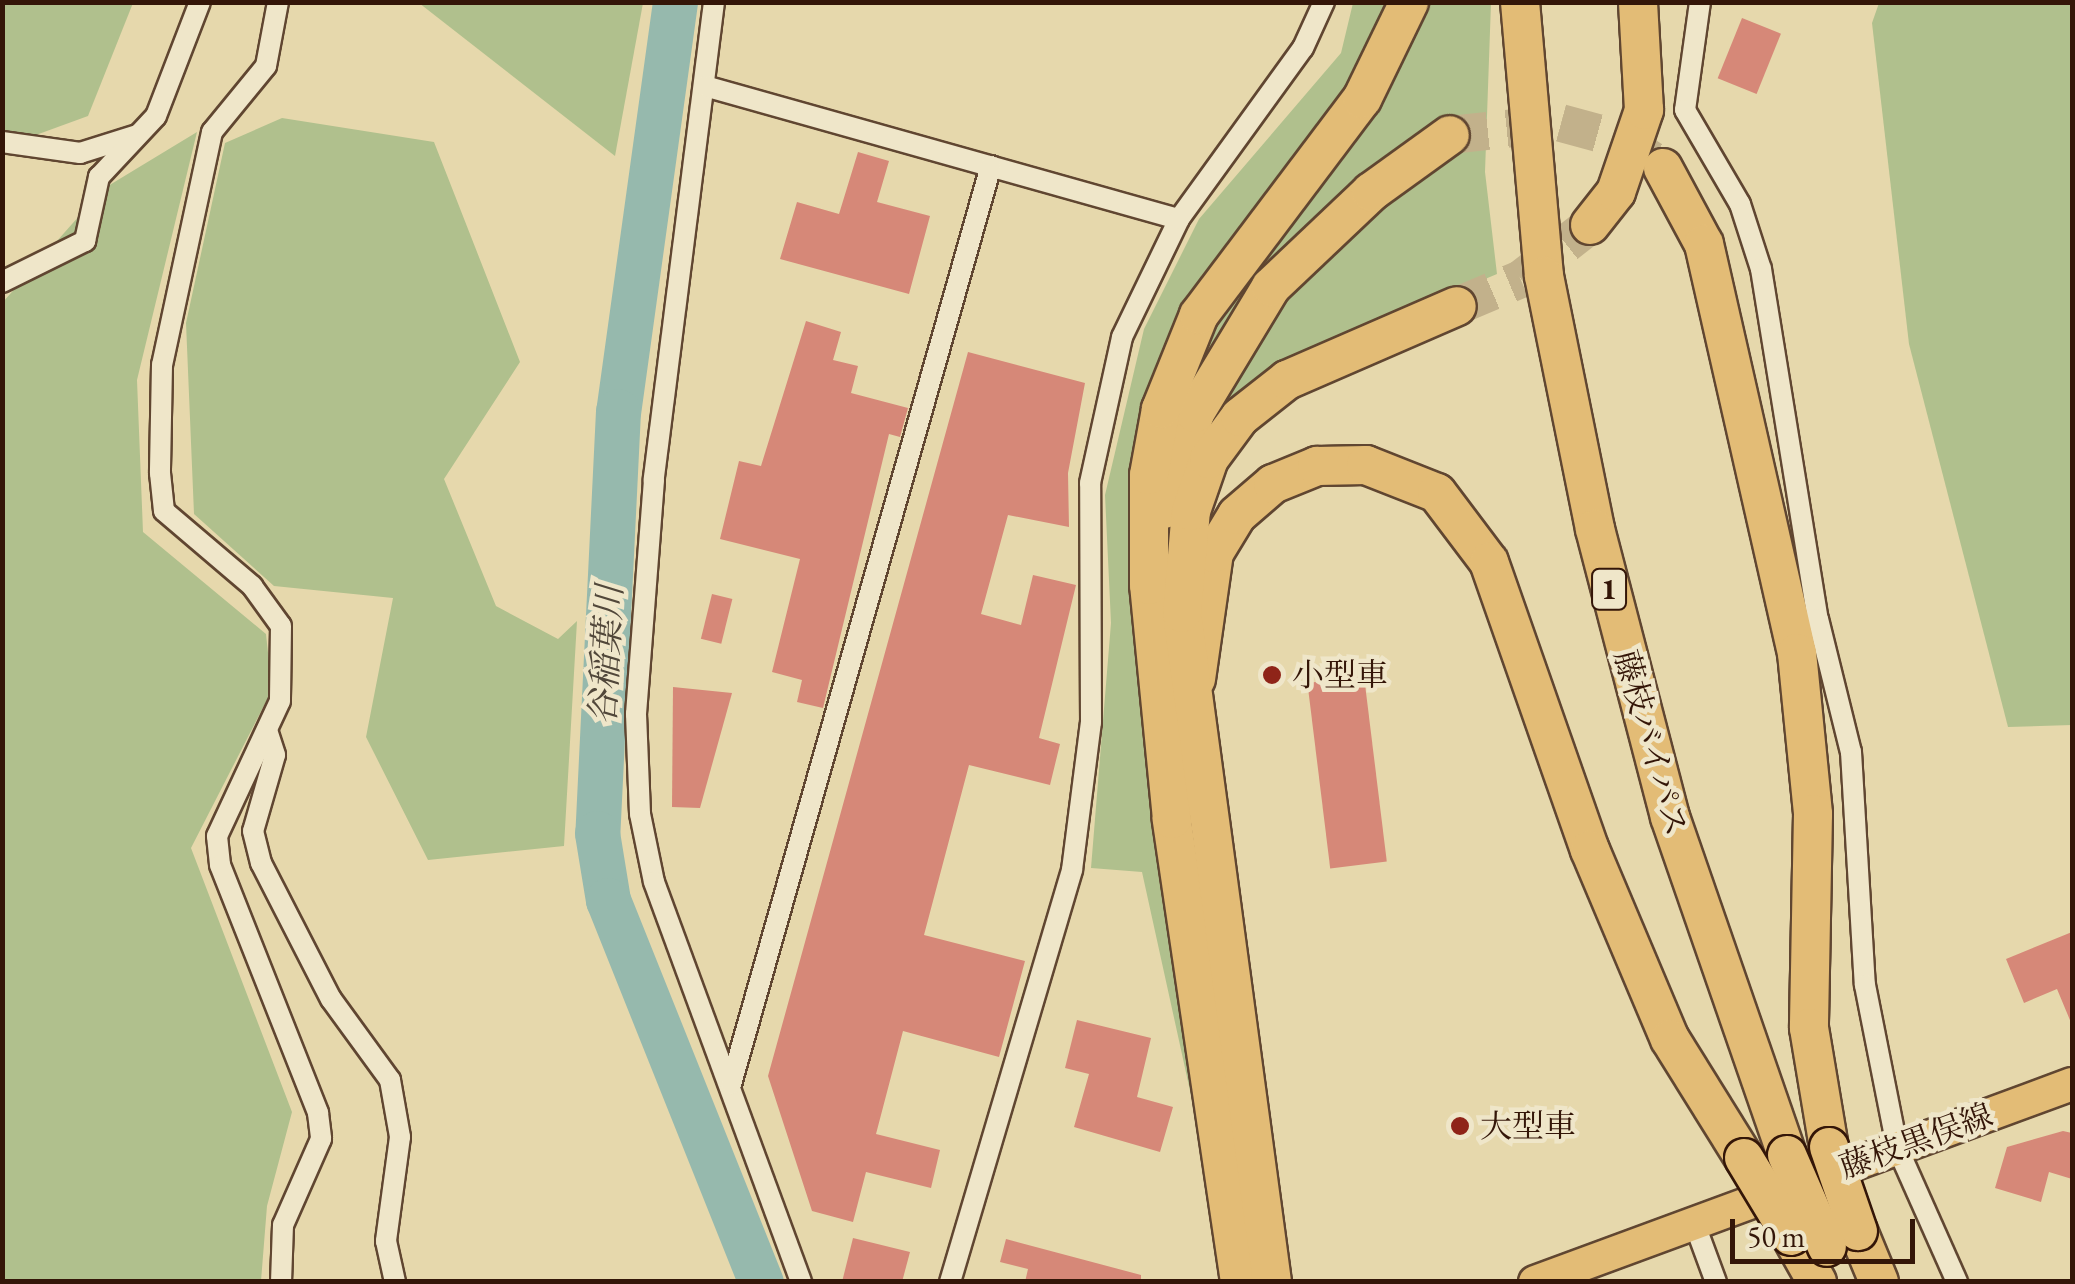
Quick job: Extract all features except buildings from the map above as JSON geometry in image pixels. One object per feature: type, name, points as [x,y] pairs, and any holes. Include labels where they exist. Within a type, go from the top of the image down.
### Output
[{"type":"highway","points":[[1240,1282],[1158,684],[1149,586],[1150,474],[1178,361],[1223,273],[1362,100],[1409,2]]},
{"type":"highway","name":"藤枝バイパス","points":[[1520,2],[1544,276],[1595,529],[1670,816],[1787,1155],[1845,1282]]},
{"type":"highway","points":[[1590,226],[1616,192],[1644,110],[1638,2]]},
{"type":"highway","points":[[1149,586],[1166,496],[1228,350],[1311,246],[1450,135]]},
{"type":"highway","name":"1","points":[[1664,168],[1704,244],[1797,653],[1812,796],[1809,1028],[1828,1147],[1834,1253]]},
{"type":"highway","name":"1","points":[[1272,1282],[1231,928],[1196,679],[1182,614],[1184,551],[1209,459],[1240,418],[1287,380],[1457,306]]},
{"type":"highway","name":"1","points":[[1196,679],[1214,553],[1237,515],[1274,484],[1317,466],[1366,465],[1437,493],[1489,562],[1590,850],[1670,1039],[1790,1236],[1834,1253],[1879,1282]]},
{"type":"highway","points":[[1158,684],[1191,870],[1208,908],[1231,928]]},
{"type":"main road","name":"藤枝黒俣線","points":[[1535,1282],[2072,1084]]},
{"type":"street","points":[[2,282],[84,241],[99,177],[146,131],[181,68],[200,2]]},
{"type":"street","points":[[278,2],[266,66],[212,132],[162,365],[160,455],[164,511],[252,586],[281,626],[286,664],[267,730],[217,836],[220,866],[318,1113],[321,1139],[283,1226],[281,1282]]},
{"type":"street","points":[[714,2],[654,480],[636,714],[654,882],[801,1282]]},
{"type":"street","points":[[950,1282],[1075,850],[1094,648],[1090,484],[1103,407],[1122,338],[1179,219],[1303,48],[1324,2]]},
{"type":"street","points":[[1700,2],[1685,110],[1740,204],[1760,269],[1818,619],[1851,752],[1865,985],[1897,1146],[1957,1282]]},
{"type":"street","points":[[705,86],[1179,219]]},
{"type":"street","points":[[2,142],[80,153],[146,131]]},
{"type":"street","points":[[731,1084],[991,166]]},
{"type":"street","points":[[267,730],[275,756],[253,830],[261,863],[332,999],[390,1080],[400,1137],[386,1241],[395,1282]]},
{"type":"street","points":[[1695,1225],[1716,1282]]},
{"type":"green space","points":[[3,3],[133,3],[88,116],[3,147]]},
{"type":"green space","points":[[419,3],[643,3],[615,156]]},
{"type":"green space","points":[[1353,3],[1392,3],[1364,72],[1221,262],[1135,473],[1205,1097],[1194,1109],[1142,872],[1091,868],[1111,623],[1105,495],[1144,329],[1199,219],[1341,53]]},
{"type":"green space","points":[[1418,3],[1491,3],[1485,172],[1497,274],[1338,341],[1242,399],[1207,445],[1223,375],[1305,262],[1458,151],[1447,125],[1337,206],[1247,304],[1165,466],[1164,438],[1204,322],[1390,77]]},
{"type":"green space","points":[[1879,3],[2072,3],[2072,725],[2008,727],[1909,344],[1872,23]]},
{"type":"green space","points":[[282,118],[434,142],[520,362],[444,479],[496,606],[558,639],[577,621],[564,846],[428,860],[366,737],[393,598],[274,586],[194,514],[186,323],[225,143]]},
{"type":"green space","points":[[197,132],[137,380],[143,532],[266,634],[272,690],[191,848],[292,1112],[267,1206],[261,1281],[3,1282],[3,302],[103,189]]},
{"type":"waterway","name":"谷稲葉川","points":[[675,2],[618,411],[597,833],[608,900],[761,1282]]},
{"type":"tunnel","points":[[1450,135],[1561,123],[1620,139],[1656,163]]},
{"type":"tunnel","points":[[1457,306],[1521,279],[1590,225]]},
{"type":"place","name":"小型車","points":[[1272,675]]},
{"type":"place","name":"大型車","points":[[1460,1126]]}]
